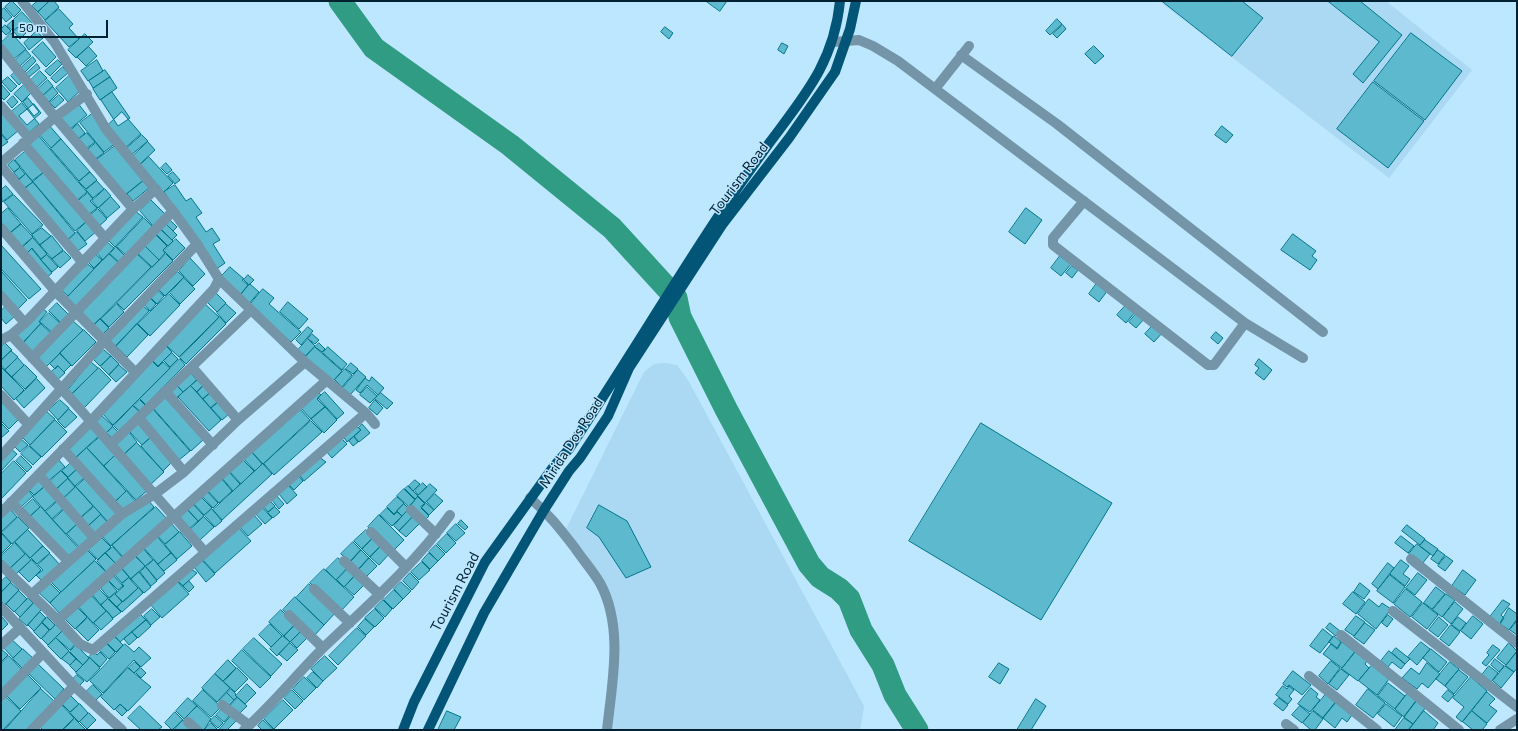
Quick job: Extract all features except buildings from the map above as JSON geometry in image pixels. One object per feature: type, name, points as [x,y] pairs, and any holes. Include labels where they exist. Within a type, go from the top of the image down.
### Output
[{"type":"main road","points":[[833,42],[838,23],[840,1]]},
{"type":"main road","name":"Tourism Road","points":[[712,234],[789,138],[835,72],[846,41],[856,1]]},
{"type":"main road","name":"Tourism Road","points":[[626,366],[770,143],[820,72],[833,42]]},
{"type":"main road","name":"Mirida Dos Road","points":[[547,476],[570,449],[626,366]]},
{"type":"main road","name":"Mirida Dos Road","points":[[544,510],[569,471],[580,458],[608,416],[626,366]]},
{"type":"main road","name":"Tourism Road","points":[[403,730],[414,702],[485,562],[547,476]]},
{"type":"main road","points":[[428,730],[484,613],[544,510]]},
{"type":"street","points":[[22,1],[55,43],[87,94],[106,129],[156,189],[198,244],[219,279],[305,362],[366,414],[375,424]]},
{"type":"street","points":[[833,42],[859,40],[873,46],[935,89],[1245,323],[1302,358]]},
{"type":"street","points":[[935,89],[969,46]]},
{"type":"street","points":[[1,49],[55,117],[133,209]]},
{"type":"street","points":[[961,55],[1057,124],[1323,332]]},
{"type":"street","points":[[1,163],[55,117],[87,94]]},
{"type":"street","points":[[1,106],[26,141],[105,238]]},
{"type":"street","points":[[1,166],[83,263]]},
{"type":"street","points":[[156,189],[133,209],[25,323],[4,338],[32,358],[91,421],[205,552]]},
{"type":"street","points":[[1084,201],[1053,238],[1053,246],[1201,360],[1208,365],[1214,365],[1245,323]]},
{"type":"street","points":[[32,358],[173,211]]},
{"type":"street","points":[[1,228],[55,291],[135,372]]},
{"type":"street","points":[[2,451],[29,425],[62,390],[105,340],[198,244]]},
{"type":"street","points":[[1,513],[91,421],[135,372],[214,289],[219,279]]},
{"type":"street","points":[[1,296],[25,323]]},
{"type":"street","points":[[111,444],[165,391],[252,310]]},
{"type":"street","points":[[32,594],[122,514],[155,494],[184,472],[238,420],[305,362]]},
{"type":"street","points":[[192,367],[238,420]]},
{"type":"street","points":[[58,620],[327,380]]},
{"type":"street","points":[[165,391],[213,445]]},
{"type":"street","points":[[1,395],[29,425]]},
{"type":"street","points":[[1,565],[58,620],[80,644],[93,650],[366,414]]},
{"type":"street","points":[[139,418],[184,472]]},
{"type":"street","points":[[63,449],[122,514]]},
{"type":"street","points":[[39,475],[94,538]]},
{"type":"street","points":[[530,498],[544,510],[600,583],[610,608],[614,667],[607,730]]},
{"type":"street","points":[[12,502],[68,561]]},
{"type":"street","points":[[411,510],[436,534]]},
{"type":"street","points":[[222,705],[247,728],[323,648],[380,595],[436,534],[450,516]]},
{"type":"street","points":[[371,532],[405,566]]},
{"type":"street","points":[[1411,559],[1517,643]]},
{"type":"street","points":[[344,561],[380,595]]},
{"type":"street","points":[[314,589],[350,623]]},
{"type":"street","points":[[1,607],[74,686],[116,728]]},
{"type":"street","points":[[1393,611],[1517,707]]},
{"type":"street","points":[[289,615],[323,648]]},
{"type":"street","points":[[1,645],[20,628]]},
{"type":"street","points":[[1341,635],[1459,730]]},
{"type":"street","points":[[1,696],[43,653]]},
{"type":"street","points":[[1309,676],[1377,730]]},
{"type":"street","points":[[32,730],[74,686]]},
{"type":"street","points":[[1500,730],[1517,719]]},
{"type":"street","points":[[188,722],[197,730]]},
{"type":"shaded area","points":[[1159,1],[1386,1],[1472,70],[1389,178]]},
{"type":"shaded area","points":[[665,363],[677,365],[688,380],[864,706],[860,730],[609,730],[617,626],[566,529],[644,372],[654,364]]},
{"type":"waterway","points":[[340,1],[374,48],[510,145],[612,228],[676,298],[680,317],[726,409],[809,564],[820,577],[839,589],[849,599],[861,630],[883,665],[895,695],[917,730]]}]
